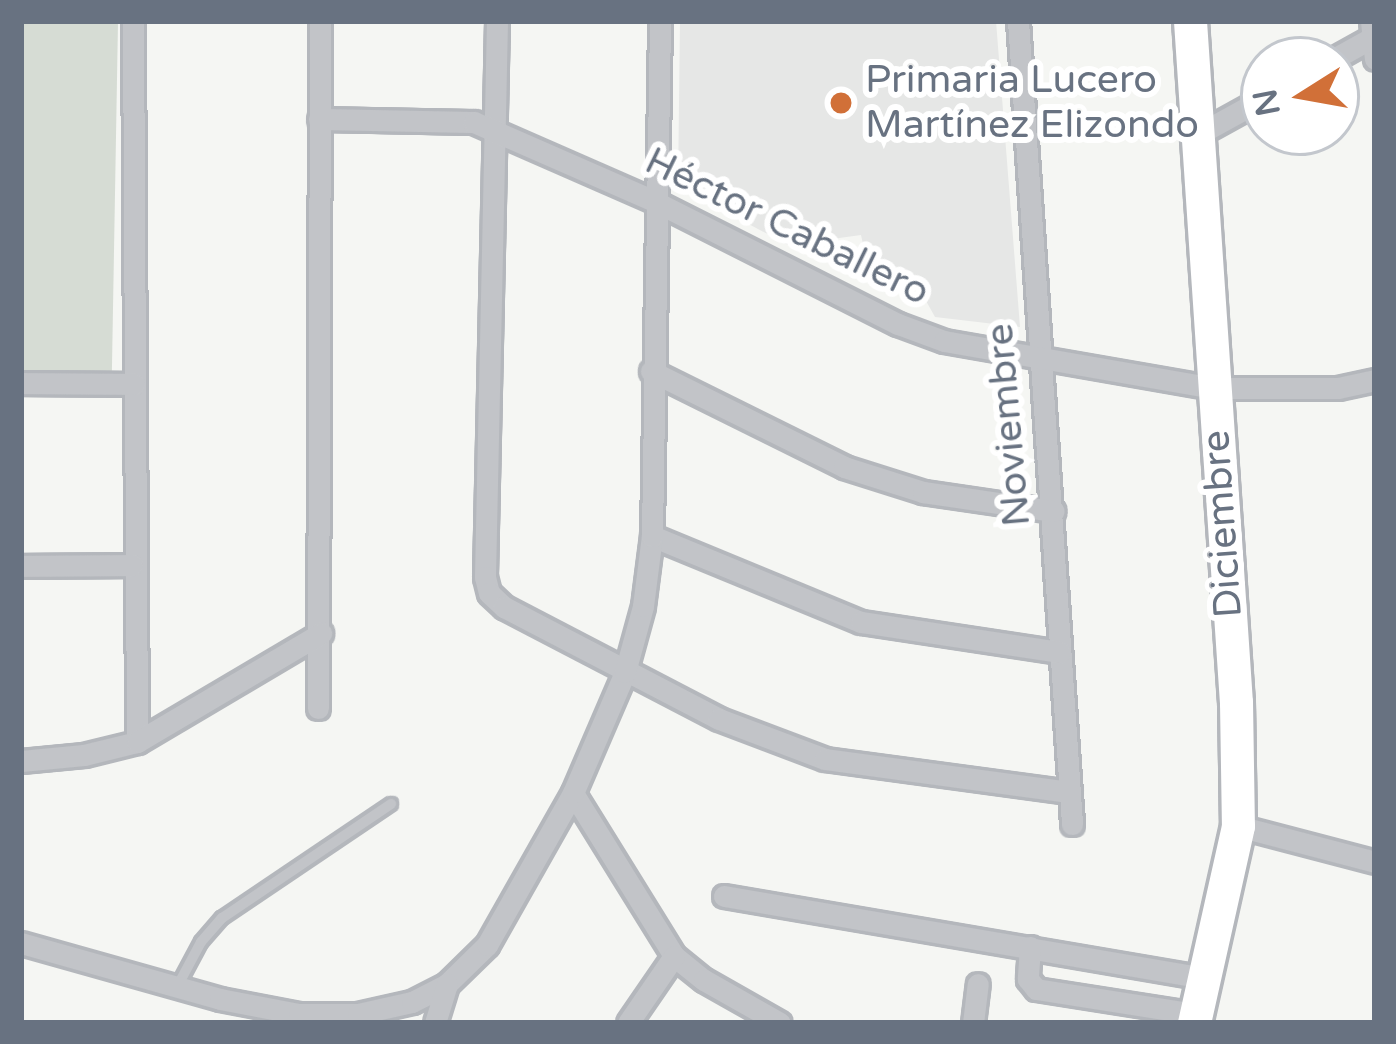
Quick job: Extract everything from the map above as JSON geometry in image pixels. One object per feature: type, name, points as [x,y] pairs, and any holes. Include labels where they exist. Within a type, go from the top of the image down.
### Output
[{"type":"street","points":[[134,21],[132,566],[137,742]]},
{"type":"street","points":[[318,708],[320,21]]},
{"type":"street","points":[[497,21],[485,577],[489,593],[504,607],[719,719],[825,759],[1070,792]]},
{"type":"street","points":[[21,944],[299,1014],[410,1012],[447,985],[487,945],[573,793],[625,672],[643,606],[652,536],[660,21]]},
{"type":"street","name":"Noviembre","points":[[1018,21],[1072,824]]},
{"type":"street","name":"Diciembre","points":[[1190,21],[1234,678],[1238,826],[1195,1019]]},
{"type":"street","points":[[1197,135],[1240,111]]},
{"type":"street","name":"Héctor Caballero","points":[[319,119],[449,117],[494,130],[656,202],[898,324],[944,340],[1213,388],[1337,388],[1375,380]]},
{"type":"street","points":[[651,371],[844,467],[923,492],[1054,511]]},
{"type":"street","points":[[21,383],[134,384]]},
{"type":"street","points":[[652,536],[861,622],[1060,652]]},
{"type":"street","points":[[21,566],[132,566]]},
{"type":"street","points":[[21,761],[84,755],[137,742],[321,633]]},
{"type":"street","points":[[573,793],[674,956],[704,980],[781,1023]]},
{"type":"street","points":[[1238,826],[1375,862]]},
{"type":"street","points":[[724,896],[1202,978]]},
{"type":"street","points":[[1030,947],[1028,979],[1036,989],[1195,1019]]},
{"type":"street","points":[[628,1023],[674,956]]},
{"type":"street","points":[[435,1023],[447,985]]},
{"type":"street","points":[[974,1023],[978,985]]},
{"type":"lane","points":[[178,987],[201,942],[222,918],[391,804]]},
{"type":"shaded area","points":[[21,21],[118,23],[112,372],[21,370]]},
{"type":"shaded area","name":"Primaria Lucero Martínez Elizondo","points":[[680,21],[996,21],[1020,327],[935,317],[911,274],[869,271],[861,235],[788,245],[678,186]]},
{"type":"place","name":"Primaria Lucero Martínez Elizondo","points":[[841,103]]}]
